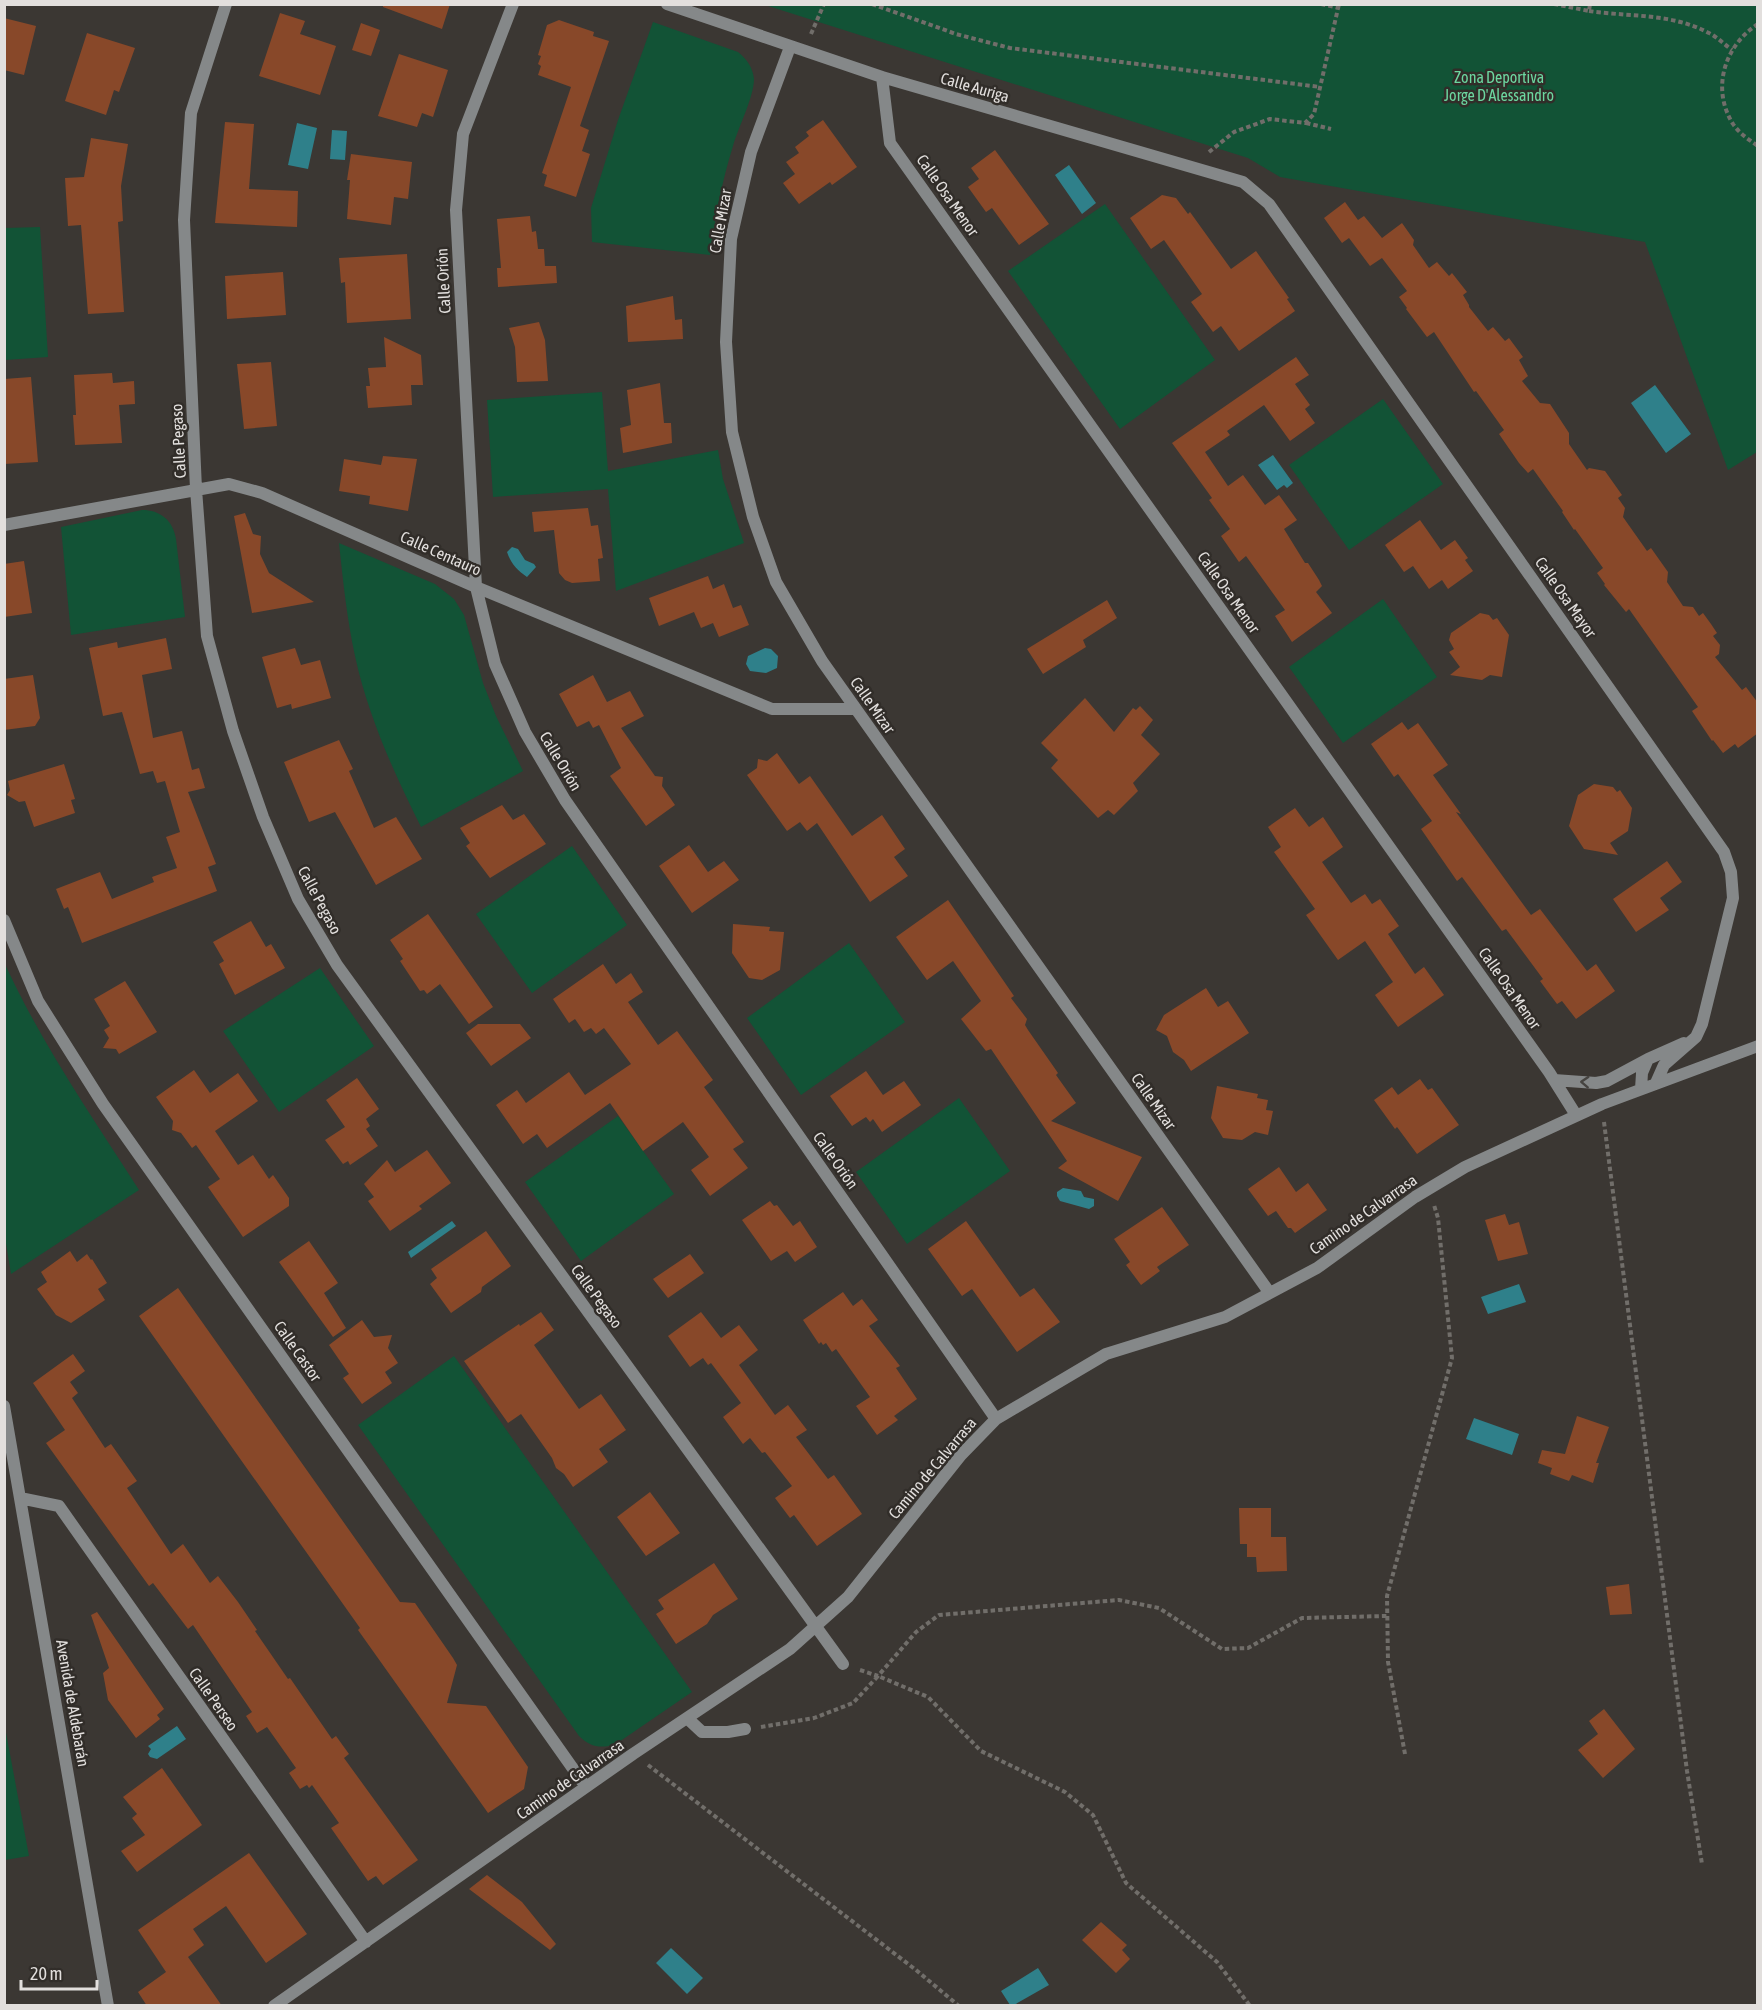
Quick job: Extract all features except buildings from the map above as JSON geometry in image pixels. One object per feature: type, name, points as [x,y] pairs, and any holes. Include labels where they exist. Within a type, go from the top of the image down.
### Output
[{"type":"street","name":"Calle Pegaso","points":[[226,4],[191,113],[184,220],[196,489],[207,636],[233,731],[259,807],[298,899],[337,964],[843,1664]]},
{"type":"street","name":"Calle Orión","points":[[513,4],[463,134],[456,210],[476,587],[495,664],[525,732],[565,800],[996,1419]]},
{"type":"street","name":"Calle Auriga","points":[[667,4],[882,77],[1243,182],[1269,204]]},
{"type":"street","name":"Calle Mizar","points":[[790,47],[751,152],[731,239],[726,342],[732,432],[753,517],[776,582],[822,661],[1269,1292]]},
{"type":"street","name":"Calle Osa Menor","points":[[882,77],[890,143],[1554,1080],[1576,1115]]},
{"type":"street","name":"Calle Osa Mayor","points":[[1269,204],[1724,852],[1731,872],[1733,898],[1702,1024],[1696,1037],[1664,1065],[1656,1083]]},
{"type":"street","name":"Calle Centauro","points":[[4,525],[229,484],[262,493],[476,587],[772,709],[856,709]]},
{"type":"street","name":"Calle Castor","points":[[4,920],[38,1001],[103,1104],[586,1787]]},
{"type":"street","points":[[1554,1080],[1596,1083],[1607,1081],[1696,1037]]},
{"type":"street","name":"Camino de Calvarrasa","points":[[273,2006],[633,1754],[790,1649],[848,1597],[961,1455],[996,1419],[1106,1354],[1224,1317],[1317,1268],[1429,1187],[1465,1167],[1615,1098],[1758,1046]]},
{"type":"street","points":[[1641,1089],[1641,1073],[1648,1059]]},
{"type":"street","points":[[1607,1081],[1615,1098]]},
{"type":"street","name":"Avenida de Aldebarán","points":[[4,1406],[108,2006]]},
{"type":"street","name":"Calle Perseo","points":[[21,1498],[59,1506],[366,1942]]},
{"type":"street","points":[[687,1718],[702,1732],[746,1729]]},
{"type":"path","points":[[804,52],[824,4]]},
{"type":"path","points":[[872,4],[956,34],[1010,48],[1320,87]]},
{"type":"path","points":[[1305,123],[1314,114],[1339,6],[1321,4]]},
{"type":"path","points":[[1554,4],[1589,11],[1647,16],[1687,24],[1710,33],[1732,50]]},
{"type":"path","points":[[1589,11],[1590,4]]},
{"type":"path","points":[[1758,24],[1742,36],[1732,50],[1725,64],[1722,80],[1723,96],[1734,125],[1758,146]]},
{"type":"path","points":[[1192,167],[1234,132],[1270,119],[1332,129]]},
{"type":"path","points":[[1602,1104],[1686,1759],[1702,1864]]},
{"type":"path","points":[[1405,1754],[1388,1662],[1387,1596],[1452,1358],[1438,1218],[1429,1187]]},
{"type":"path","points":[[746,1729],[814,1718],[853,1703],[916,1632],[939,1615],[1119,1600],[1160,1608],[1222,1649],[1248,1648],[1302,1618],[1388,1616]]},
{"type":"path","points":[[843,1664],[928,1697],[981,1751],[1065,1792],[1093,1815],[1126,1883],[1217,1962],[1250,2006]]},
{"type":"path","points":[[633,1754],[906,1962],[959,2006]]},
{"type":"green space","name":"Zona Deportiva Jorge D'Alessandro","points":[[765,5],[1757,5],[1757,452],[1728,470],[1645,242],[1280,177],[1248,158]]},
{"type":"green space","points":[[653,22],[738,52],[749,64],[754,79],[722,186],[710,255],[592,242],[591,208],[618,120]]},
{"type":"green space","points":[[1105,204],[1215,360],[1120,429],[1008,271]]},
{"type":"green space","points":[[40,227],[48,357],[5,360],[5,228]]},
{"type":"green space","points":[[602,392],[608,471],[718,450],[723,479],[744,543],[616,591],[608,489],[493,497],[487,400]]},
{"type":"green space","points":[[1383,399],[1443,484],[1349,550],[1289,465]]},
{"type":"green space","points":[[142,510],[160,514],[172,526],[176,539],[185,617],[71,635],[61,527]]},
{"type":"green space","points":[[339,543],[435,584],[454,599],[464,615],[483,683],[496,716],[523,771],[421,827],[383,744],[360,678],[350,628]]},
{"type":"green space","points":[[1383,599],[1437,677],[1343,743],[1289,667]]},
{"type":"green space","points":[[572,846],[627,925],[532,993],[476,914]]},
{"type":"green space","points":[[849,943],[905,1022],[801,1095],[747,1018]]},
{"type":"green space","points":[[4,962],[50,1050],[139,1190],[11,1274],[4,1231]]},
{"type":"green space","points":[[320,968],[374,1046],[279,1112],[223,1031]]},
{"type":"green space","points":[[959,1098],[1010,1171],[907,1244],[856,1172]]},
{"type":"green space","points":[[618,1116],[674,1194],[581,1261],[525,1182]]},
{"type":"green space","points":[[454,1356],[692,1692],[616,1744],[596,1746],[587,1743],[579,1736],[358,1425]]},
{"type":"green space","points":[[4,1722],[29,1856],[5,1860],[4,1860]]},
{"type":"water","points":[[297,123],[317,128],[308,169],[288,165]]},
{"type":"water","points":[[332,130],[347,131],[345,160],[330,159]]},
{"type":"water","points":[[1069,165],[1096,203],[1082,214],[1055,175]]},
{"type":"water","points":[[1655,385],[1691,434],[1666,453],[1631,403]]},
{"type":"water","points":[[1273,455],[1293,483],[1287,488],[1284,485],[1277,490],[1258,465]]},
{"type":"water","points":[[512,547],[518,549],[525,560],[536,567],[527,577],[510,560],[507,552]]},
{"type":"water","points":[[765,648],[771,649],[778,656],[777,668],[766,673],[750,671],[746,664],[748,656]]},
{"type":"water","points":[[1063,1188],[1081,1191],[1084,1197],[1094,1199],[1094,1206],[1089,1209],[1060,1201],[1057,1192]]},
{"type":"water","points":[[452,1221],[456,1226],[411,1258],[408,1252]]},
{"type":"water","points":[[1519,1284],[1526,1302],[1488,1314],[1481,1297]]},
{"type":"water","points":[[1474,1418],[1519,1434],[1512,1455],[1466,1439]]},
{"type":"water","points":[[177,1726],[186,1739],[157,1759],[150,1757],[148,1754],[151,1749],[148,1746]]},
{"type":"water","points":[[671,1948],[703,1978],[687,1994],[656,1963]]},
{"type":"water","points":[[1038,1968],[1049,1985],[1014,2005],[1010,2005],[1001,1991]]}]
